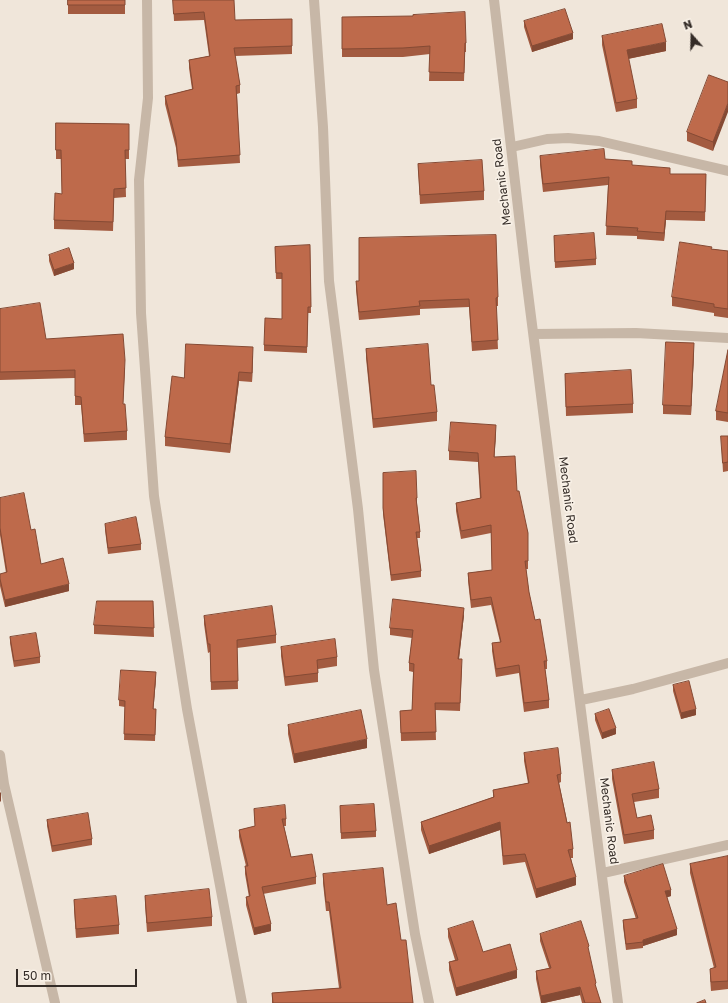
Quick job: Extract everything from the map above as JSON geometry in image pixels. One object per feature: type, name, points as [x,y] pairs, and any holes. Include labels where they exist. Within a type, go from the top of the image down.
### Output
[{"type":"street","points":[[147,0],[148,98],[139,180],[139,196],[141,313],[154,496],[190,725],[242,1003]]},
{"type":"street","points":[[314,0],[323,127],[328,281],[358,509],[374,670],[415,934],[429,1003]]},
{"type":"street","name":"Mechanic Road","points":[[494,0],[534,334],[603,873],[618,1003]]},
{"type":"street","points":[[512,147],[548,139],[568,138],[599,140],[728,171]]},
{"type":"street","points":[[534,334],[636,333],[728,338]]},
{"type":"street","points":[[580,700],[633,690],[728,664]]},
{"type":"street","points":[[0,755],[4,784],[55,1003]]},
{"type":"street","points":[[603,873],[728,845]]},
{"type":"building","points":[[68,0],[125,0],[125,5],[68,5]]},
{"type":"building","points":[[173,0],[234,0],[235,20],[292,19],[292,46],[234,48],[240,85],[236,86],[240,155],[178,160],[176,140],[165,96],[193,89],[189,60],[210,56],[204,12],[174,14]]},
{"type":"building","points":[[565,9],[573,33],[532,46],[524,21]]},
{"type":"building","points":[[465,12],[466,43],[464,73],[429,72],[430,46],[342,49],[342,17],[413,16]]},
{"type":"building","points":[[662,24],[666,42],[627,50],[637,99],[616,103],[602,36]]},
{"type":"building","points":[[709,75],[728,82],[728,103],[713,142],[687,132]]},
{"type":"building","points":[[56,123],[129,124],[129,150],[125,150],[126,188],[114,189],[113,222],[54,220],[55,193],[62,194],[61,150],[56,150]]},
{"type":"building","points":[[604,149],[605,159],[632,161],[632,165],[670,168],[670,174],[706,174],[705,212],[666,211],[664,233],[637,231],[638,228],[606,226],[609,177],[543,184],[540,156]]},
{"type":"building","points":[[482,160],[484,191],[420,195],[418,164]]},
{"type":"building","points":[[594,233],[596,259],[555,262],[554,236]]},
{"type":"building","points":[[496,235],[498,340],[472,342],[469,299],[419,301],[420,306],[359,312],[356,281],[359,281],[359,238]]},
{"type":"building","points":[[680,242],[728,251],[728,309],[714,307],[714,304],[672,297]]},
{"type":"building","points":[[310,245],[311,307],[308,307],[307,347],[264,345],[265,318],[282,319],[282,273],[276,273],[275,247]]},
{"type":"building","points":[[69,248],[74,263],[54,270],[49,255]]},
{"type":"building","points":[[40,303],[46,339],[123,334],[125,360],[123,404],[125,404],[127,431],[84,434],[81,397],[75,396],[75,370],[0,372],[0,309]]},
{"type":"building","points":[[666,342],[694,343],[691,406],[663,405]]},
{"type":"building","points":[[186,344],[253,347],[252,373],[239,372],[230,444],[165,437],[172,376],[184,378]]},
{"type":"building","points":[[428,344],[431,385],[434,385],[437,412],[373,419],[366,349]]},
{"type":"building","points":[[728,350],[728,413],[716,411]]},
{"type":"building","points":[[631,370],[633,404],[566,407],[565,374]]},
{"type":"building","points":[[451,422],[496,425],[494,457],[515,456],[517,491],[519,491],[528,533],[528,561],[525,561],[529,592],[535,620],[540,619],[547,661],[544,661],[549,700],[524,703],[519,665],[496,669],[492,643],[501,642],[491,597],[471,600],[468,573],[492,570],[491,525],[461,531],[456,503],[481,498],[478,453],[449,451]]},
{"type":"building","points":[[721,436],[728,436],[728,462],[723,463]]},
{"type":"building","points":[[416,471],[416,498],[420,532],[416,532],[421,571],[391,575],[383,508],[383,473]]},
{"type":"building","points":[[24,493],[31,530],[35,529],[41,564],[63,558],[69,584],[5,600],[0,579],[0,574],[7,572],[0,528],[0,498]]},
{"type":"building","points":[[136,517],[141,544],[108,548],[105,524]]},
{"type":"building","points":[[393,599],[464,608],[458,659],[462,659],[460,703],[435,703],[436,732],[401,733],[400,711],[412,710],[414,664],[409,663],[413,630],[390,628]]},
{"type":"building","points":[[97,601],[153,601],[154,628],[94,625]]},
{"type":"building","points":[[272,606],[276,635],[237,640],[238,681],[211,682],[210,644],[208,644],[204,616]]},
{"type":"building","points":[[36,633],[40,657],[14,661],[10,637]]},
{"type":"building","points":[[335,639],[337,657],[317,660],[318,673],[285,677],[281,647]]},
{"type":"building","points":[[121,670],[156,672],[153,709],[156,709],[155,735],[124,734],[125,701],[119,700]]},
{"type":"building","points":[[689,681],[696,709],[681,713],[673,685]]},
{"type":"building","points":[[609,709],[616,728],[602,733],[595,714]]},
{"type":"building","points":[[361,710],[367,739],[294,754],[288,725]]},
{"type":"building","points":[[558,748],[561,774],[557,775],[567,823],[570,822],[573,849],[568,850],[576,877],[536,889],[525,854],[503,856],[500,822],[429,846],[421,822],[494,797],[493,790],[529,783],[524,753]]},
{"type":"building","points":[[654,762],[659,789],[632,794],[637,818],[651,815],[654,830],[624,835],[612,770]]},
{"type":"building","points":[[374,804],[376,831],[341,833],[340,806]]},
{"type":"building","points":[[285,805],[286,819],[282,819],[291,857],[312,854],[316,877],[262,887],[271,924],[254,928],[246,897],[250,896],[245,866],[248,866],[239,830],[255,826],[254,809]]},
{"type":"building","points":[[88,813],[92,839],[52,846],[47,820]]},
{"type":"building","points":[[728,856],[728,981],[711,982],[710,969],[716,967],[690,864]]},
{"type":"building","points":[[663,864],[671,890],[665,891],[677,929],[643,940],[643,942],[626,944],[623,920],[638,918],[624,876]]},
{"type":"building","points":[[383,868],[387,905],[396,903],[401,940],[406,940],[413,1003],[273,1003],[272,993],[341,988],[329,902],[326,902],[323,874]]},
{"type":"building","points":[[209,889],[212,917],[147,923],[145,896]]},
{"type":"building","points":[[116,896],[119,925],[76,929],[74,900]]},
{"type":"building","points":[[473,921],[483,952],[510,944],[517,970],[456,988],[449,962],[458,960],[448,929]]},
{"type":"building","points":[[581,921],[589,946],[595,984],[601,1003],[585,1003],[580,987],[541,996],[536,971],[551,968],[540,934]]},
{"type":"building","points":[[705,1000],[706,1003],[697,1003]]}]
